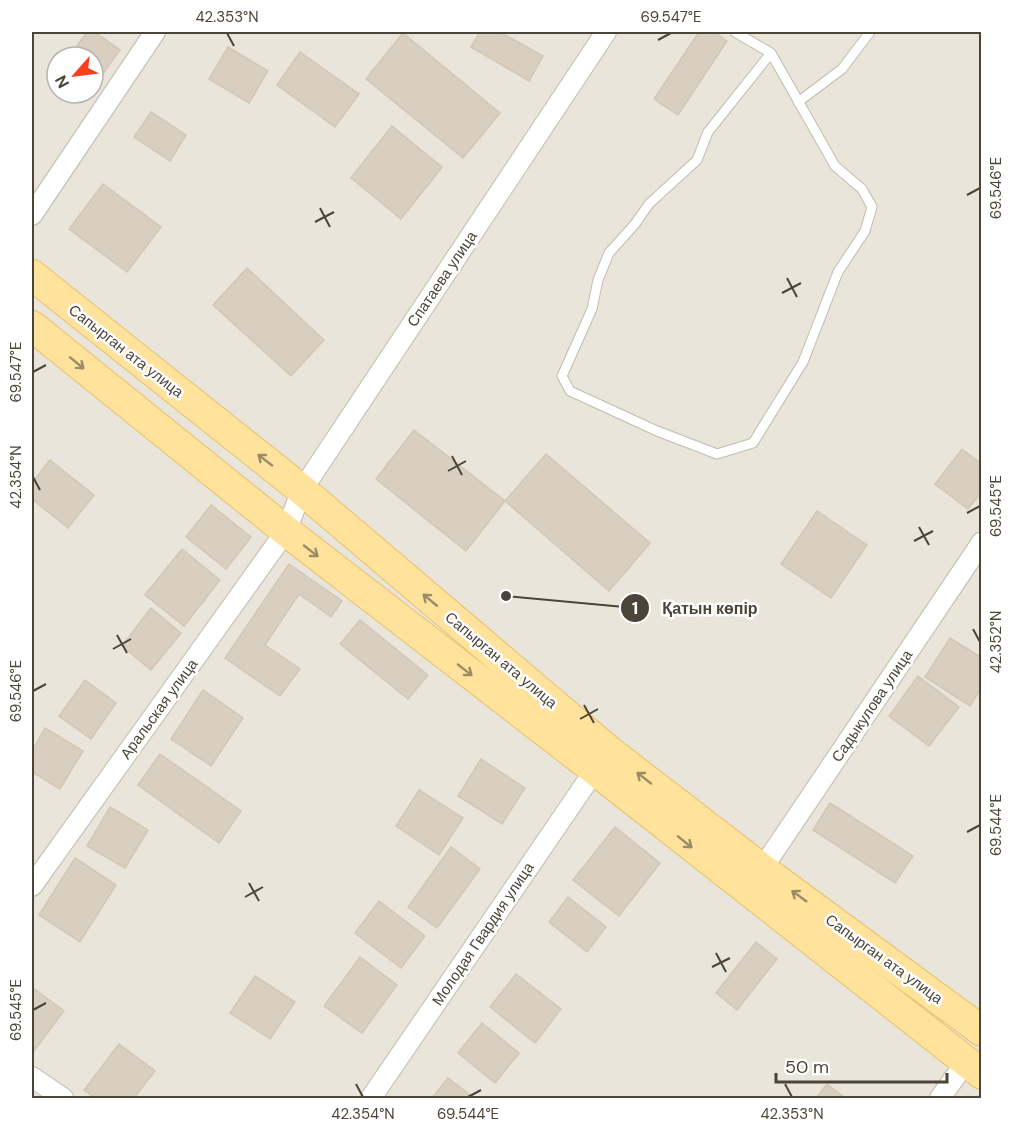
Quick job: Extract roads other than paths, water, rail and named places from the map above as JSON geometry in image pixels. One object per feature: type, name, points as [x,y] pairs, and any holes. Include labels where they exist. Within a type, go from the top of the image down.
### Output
[{"type":"main road","name":"Сапырган ата улица","points":[[32,275],[302,490],[609,751],[762,869],[981,1031]]},
{"type":"main road","name":"Сапырган ата улица","points":[[32,326],[286,531],[974,1068]]},
{"type":"street","points":[[32,215],[155,32]]},
{"type":"street","name":"Спатаева улица","points":[[286,531],[302,490],[606,32]]},
{"type":"street","name":"Аральская улица","points":[[32,886],[286,531]]},
{"type":"street","name":"Садыкулова улица","points":[[762,869],[981,542]]},
{"type":"street","name":"Молодая Гвардия улица","points":[[371,1098],[595,770]]},
{"type":"street","points":[[940,1098],[974,1068]]},
{"type":"street","points":[[32,1077],[63,1098]]},
{"type":"lane","points":[[735,32],[771,53],[835,166],[862,189],[872,207],[865,231],[838,272],[803,362],[753,443],[717,454],[657,431],[570,391],[562,376],[592,309],[598,280],[609,254],[649,204],[697,160],[708,132],[771,53]]},
{"type":"lane","points":[[798,102],[842,69],[870,32]]},
{"type":"place","name":"Қатын көпір","points":[[506,596]]}]
